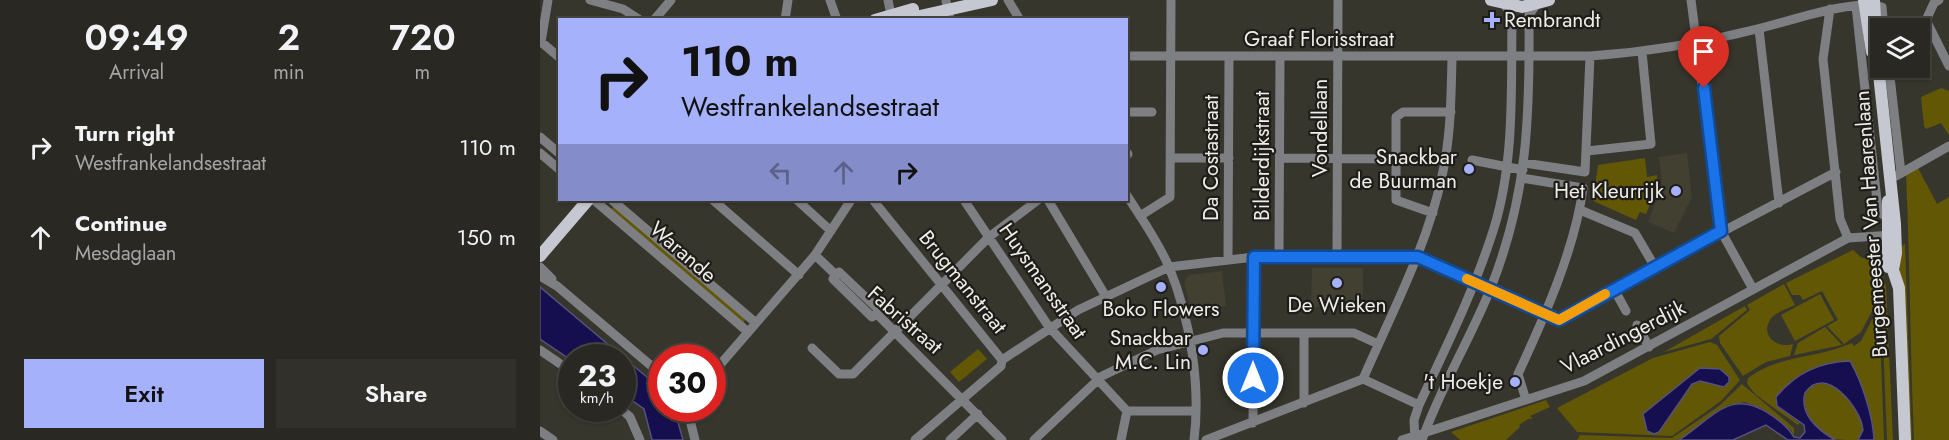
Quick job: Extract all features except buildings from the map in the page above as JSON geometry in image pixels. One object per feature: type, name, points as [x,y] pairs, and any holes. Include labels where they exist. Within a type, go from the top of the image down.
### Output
[{"type":"main road","points":[[895,18],[992,0]]},
{"type":"main road","points":[[1491,0],[1522,7],[1549,0]]},
{"type":"main road","name":"Burgemeester Van Haarenlaan","points":[[1866,3],[1892,177],[1889,271],[1893,284],[1900,440]]},
{"type":"main road","name":"Burgemeester Van Haarenlaan","points":[[1892,177],[1886,217],[1896,253],[1893,265],[1899,288],[1905,440]]},
{"type":"main road","points":[[540,247],[579,201]]},
{"type":"main road","points":[[540,256],[587,201]]},
{"type":"street","points":[[548,0],[540,41],[558,56]]},
{"type":"street","points":[[590,0],[623,9],[637,18]]},
{"type":"street","points":[[656,18],[671,0]]},
{"type":"street","points":[[785,18],[788,0]]},
{"type":"street","points":[[830,0],[836,18]]},
{"type":"street","points":[[888,0],[895,18]]},
{"type":"street","points":[[1008,0],[1019,18]]},
{"type":"street","points":[[1140,216],[1170,197],[1171,0]]},
{"type":"street","name":"Vondellaan","points":[[1337,257],[1338,0]]},
{"type":"street","points":[[1691,0],[1699,42],[1721,231],[1753,289]]},
{"type":"street","points":[[1940,0],[1934,3],[1926,20],[1949,66]]},
{"type":"street","points":[[1419,437],[1414,420],[1474,282],[1495,227],[1507,167],[1511,128],[1512,15],[1503,2]]},
{"type":"street","points":[[1419,437],[1490,290],[1509,235],[1523,170],[1530,114],[1529,15],[1538,2]]},
{"type":"street","points":[[1866,3],[1882,7],[1883,18]]},
{"type":"street","name":"Graaf Florisstraat","points":[[1128,57],[1530,58],[1590,56],[1642,52],[1699,42],[1830,9],[1866,3]]},
{"type":"street","name":"Burgemeester Van Haarenlaan","points":[[1866,3],[1878,210],[1886,217]]},
{"type":"street","points":[[1830,9],[1823,59],[1840,219],[1848,238]]},
{"type":"street","points":[[1759,28],[1779,203]]},
{"type":"street","points":[[1587,152],[1652,144],[1642,52]]},
{"type":"street","points":[[1523,170],[1585,171],[1590,56]]},
{"type":"street","name":"Da Costastraat","points":[[1228,260],[1229,57]]},
{"type":"street","name":"Bilderdijkstraat","points":[[1279,257],[1280,57]]},
{"type":"street","points":[[1128,197],[1169,267],[1189,342],[1195,376],[1194,439],[1205,440],[1253,423],[1363,379],[1418,257],[1433,213],[1443,175],[1451,112],[1452,58]]},
{"type":"street","name":"Burgemeester Van Haarenlaan","points":[[1889,78],[1892,177]]},
{"type":"street","points":[[1128,112],[1170,112]]},
{"type":"street","points":[[1433,213],[1396,200],[1398,113],[1451,112]]},
{"type":"street","points":[[540,137],[558,152]]},
{"type":"street","points":[[1892,177],[1949,146]]},
{"type":"street","points":[[540,153],[558,168]]},
{"type":"street","points":[[1170,158],[1229,158]]},
{"type":"street","points":[[1280,158],[1396,159]]},
{"type":"street","points":[[1472,160],[1523,170],[1583,188],[1580,210],[1545,315],[1518,374],[1526,400]]},
{"type":"street","points":[[915,440],[962,397],[1001,366],[1002,360],[1049,327],[1105,295],[1169,267],[1254,257],[1418,257],[1559,320],[1721,231],[1729,230],[1836,172]]},
{"type":"street","name":"Warande","points":[[595,201],[748,332]]},
{"type":"street","name":"Warande","points":[[613,201],[756,323]]},
{"type":"street","points":[[715,201],[799,275]]},
{"type":"street","points":[[798,201],[831,231]]},
{"type":"street","points":[[726,358],[815,255],[850,201]]},
{"type":"street","name":"Brugmanstraat","points":[[874,201],[1002,360]]},
{"type":"street","name":"Huysmansstraat","points":[[965,201],[1049,327],[1127,411]]},
{"type":"street","points":[[812,348],[839,374],[854,374],[989,237],[1037,201]]},
{"type":"street","points":[[1049,201],[1105,295]]},
{"type":"street","points":[[1580,210],[1635,233],[1655,267]]},
{"type":"street","name":"Vlaardingerdijk","points":[[1402,440],[1419,437],[1584,381],[1848,238],[1891,235]]},
{"type":"street","name":"Fabristraat","points":[[815,255],[836,274],[833,279],[872,317],[877,313],[897,332],[1002,440]]},
{"type":"street","points":[[1253,423],[1254,257]]},
{"type":"street","points":[[540,267],[557,286],[648,363]]},
{"type":"street","points":[[540,276],[557,286]]},
{"type":"street","points":[[1614,289],[1626,311]]},
{"type":"street","points":[[1637,325],[1649,347]]},
{"type":"street","points":[[1034,440],[1097,381],[1120,366],[1157,350],[1223,333],[1354,333],[1378,344]]},
{"type":"street","points":[[1304,333],[1304,403]]},
{"type":"street","points":[[540,350],[558,362]]},
{"type":"street","points":[[1363,379],[1419,405]]},
{"type":"street","points":[[1121,440],[1127,411],[1196,411]]},
{"type":"street","points":[[950,440],[978,414]]},
{"type":"street","points":[[632,422],[640,440]]},
{"type":"street","points":[[690,422],[694,440]]},
{"type":"street","points":[[540,431],[553,440]]},
{"type":"shaded area","points":[[1941,88],[1949,91],[1949,135],[1941,123],[1926,129],[1924,126],[1921,97]]},
{"type":"shaded area","name":"Het Kleurrijk","points":[[1687,153],[1692,197],[1674,233],[1648,222],[1662,185],[1659,157]]},
{"type":"shaded area","points":[[1645,158],[1647,177],[1657,175],[1657,187],[1646,214],[1640,212],[1636,220],[1593,201],[1598,165]]},
{"type":"shaded area","points":[[1918,168],[1937,204],[1949,197],[1949,440],[1914,440],[1906,173]]},
{"type":"shaded area","points":[[614,206],[747,318],[742,324],[611,209]]},
{"type":"shaded area","points":[[1905,244],[1912,440],[1906,440],[1899,248]]},
{"type":"shaded area","points":[[1853,250],[1862,258],[1877,258],[1878,300],[1861,332],[1844,344],[1827,326],[1838,320],[1822,291],[1803,300],[1800,295],[1792,295],[1786,283]]},
{"type":"shaded area","points":[[1880,267],[1886,286],[1893,440],[1887,440]]},
{"type":"shaded area","name":"De Wieken","points":[[1312,268],[1363,268],[1363,298],[1356,298],[1356,306],[1311,307]]},
{"type":"shaded area","points":[[1222,271],[1226,306],[1192,315],[1184,282],[1189,275]]},
{"type":"shaded area","points":[[1784,284],[1795,305],[1772,317],[1767,331],[1776,343],[1793,344],[1790,356],[1766,362],[1743,376],[1720,343],[1719,336],[1750,310],[1747,305]]},
{"type":"shaded area","points":[[540,287],[608,344],[558,344],[558,351],[540,339]]},
{"type":"shaded area","points":[[1820,294],[1834,320],[1795,341],[1781,315]]},
{"type":"shaded area","points":[[1745,306],[1747,310],[1711,339],[1664,352]]},
{"type":"shaded area","points":[[1879,306],[1884,440],[1874,440],[1866,399],[1850,361],[1805,372],[1776,397],[1777,406],[1798,422],[1801,421],[1798,425],[1756,395],[1747,384],[1748,378],[1773,365],[1852,343],[1854,346],[1861,341]]},
{"type":"shaded area","points":[[1825,327],[1842,345],[1794,355],[1798,343]]},
{"type":"shaded area","points":[[1710,342],[1717,345],[1740,380],[1721,401],[1672,436],[1577,432],[1557,408],[1653,358]],"holes":[[[1697,371],[1726,377],[1692,384],[1654,432],[1647,431],[1643,414]]]},
{"type":"shaded area","points":[[978,349],[987,359],[959,382],[950,372]]},
{"type":"shaded area","points":[[1850,361],[1866,399],[1872,420],[1874,440],[1858,440],[1863,430],[1856,411],[1841,392],[1822,383],[1813,385],[1805,393],[1805,408],[1816,427],[1835,440],[1788,440],[1766,425],[1733,440],[1679,440],[1722,409],[1744,404],[1757,407],[1771,415],[1794,437],[1800,438],[1805,432],[1804,425],[1777,406],[1776,397],[1792,381],[1809,370]]},
{"type":"shaded area","points":[[636,368],[648,378],[648,422],[678,422],[683,440],[652,440],[644,409],[636,403]]},
{"type":"shaded area","points":[[1700,368],[1720,369],[1729,377],[1729,382],[1724,387],[1700,381],[1692,384],[1659,432],[1654,434],[1647,431],[1643,414]]},
{"type":"shaded area","points":[[1820,383],[1843,393],[1854,406],[1862,422],[1863,430],[1858,440],[1834,439],[1816,427],[1808,416],[1804,395],[1810,387]]},
{"type":"shaded area","points":[[1742,384],[1794,428],[1794,436],[1791,430],[1761,408],[1745,402],[1728,405],[1679,440],[1577,440],[1580,435],[1672,438],[1719,406]]},
{"type":"shaded area","points":[[1546,400],[1550,407],[1530,416],[1533,419],[1528,419],[1519,425],[1520,427],[1506,440],[1460,440],[1451,432]]},
{"type":"slow traffic","points":[[1467,279],[1559,320],[1605,294]]},
{"type":"place","name":"Rembrandt","points":[[1492,20]]},
{"type":"place","name":"Snackbar de Buurman","points":[[1469,169]]},
{"type":"place","name":"Het Kleurrijk","points":[[1676,191]]},
{"type":"place","name":"De Wieken","points":[[1337,283]]},
{"type":"place","name":"Boko Flowers","points":[[1161,287]]},
{"type":"place","name":"Snackbar M.C. Lin","points":[[1203,350]]},
{"type":"place","name":"'t Hoekje","points":[[1515,382]]},
{"type":"route","points":[[1253,378],[1254,257],[1418,257],[1559,320],[1721,231],[1704,88]]}]
